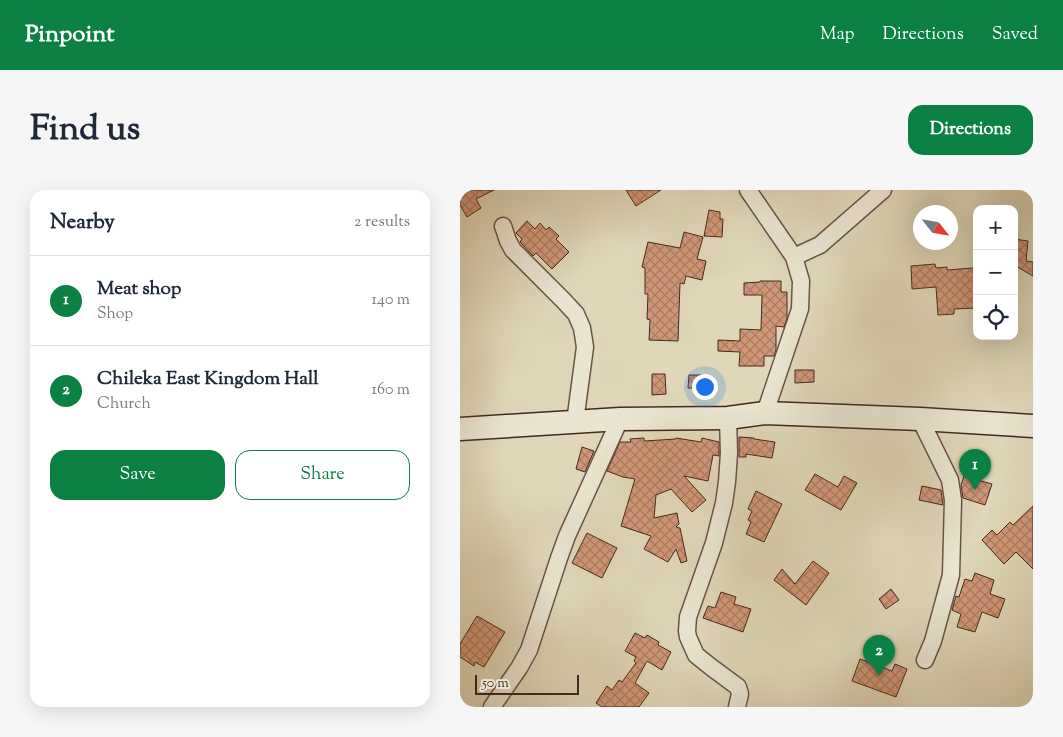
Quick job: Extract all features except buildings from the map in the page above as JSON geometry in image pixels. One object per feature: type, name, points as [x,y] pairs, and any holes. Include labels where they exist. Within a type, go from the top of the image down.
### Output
[{"type":"main road","points":[[460,428],[620,419],[728,418],[765,413],[920,419],[1033,426]]},
{"type":"street","points":[[748,190],[794,257],[801,281],[800,309],[765,413]]},
{"type":"street","points":[[794,257],[820,245],[883,190]]},
{"type":"street","points":[[503,226],[513,250],[576,314],[582,328],[585,347],[575,422]]},
{"type":"street","points":[[728,418],[729,453],[724,503],[714,544],[688,617],[687,631],[694,650],[701,660],[738,687],[740,694],[737,707]]},
{"type":"street","points":[[492,707],[529,650],[564,544],[620,419]]},
{"type":"street","points":[[920,419],[950,480],[953,500],[951,575],[933,641],[925,660]]},
{"type":"place","name":"Meat shop","points":[[975,490]]},
{"type":"place","name":"Chileka East Kingdom Hall","points":[[879,676]]}]
